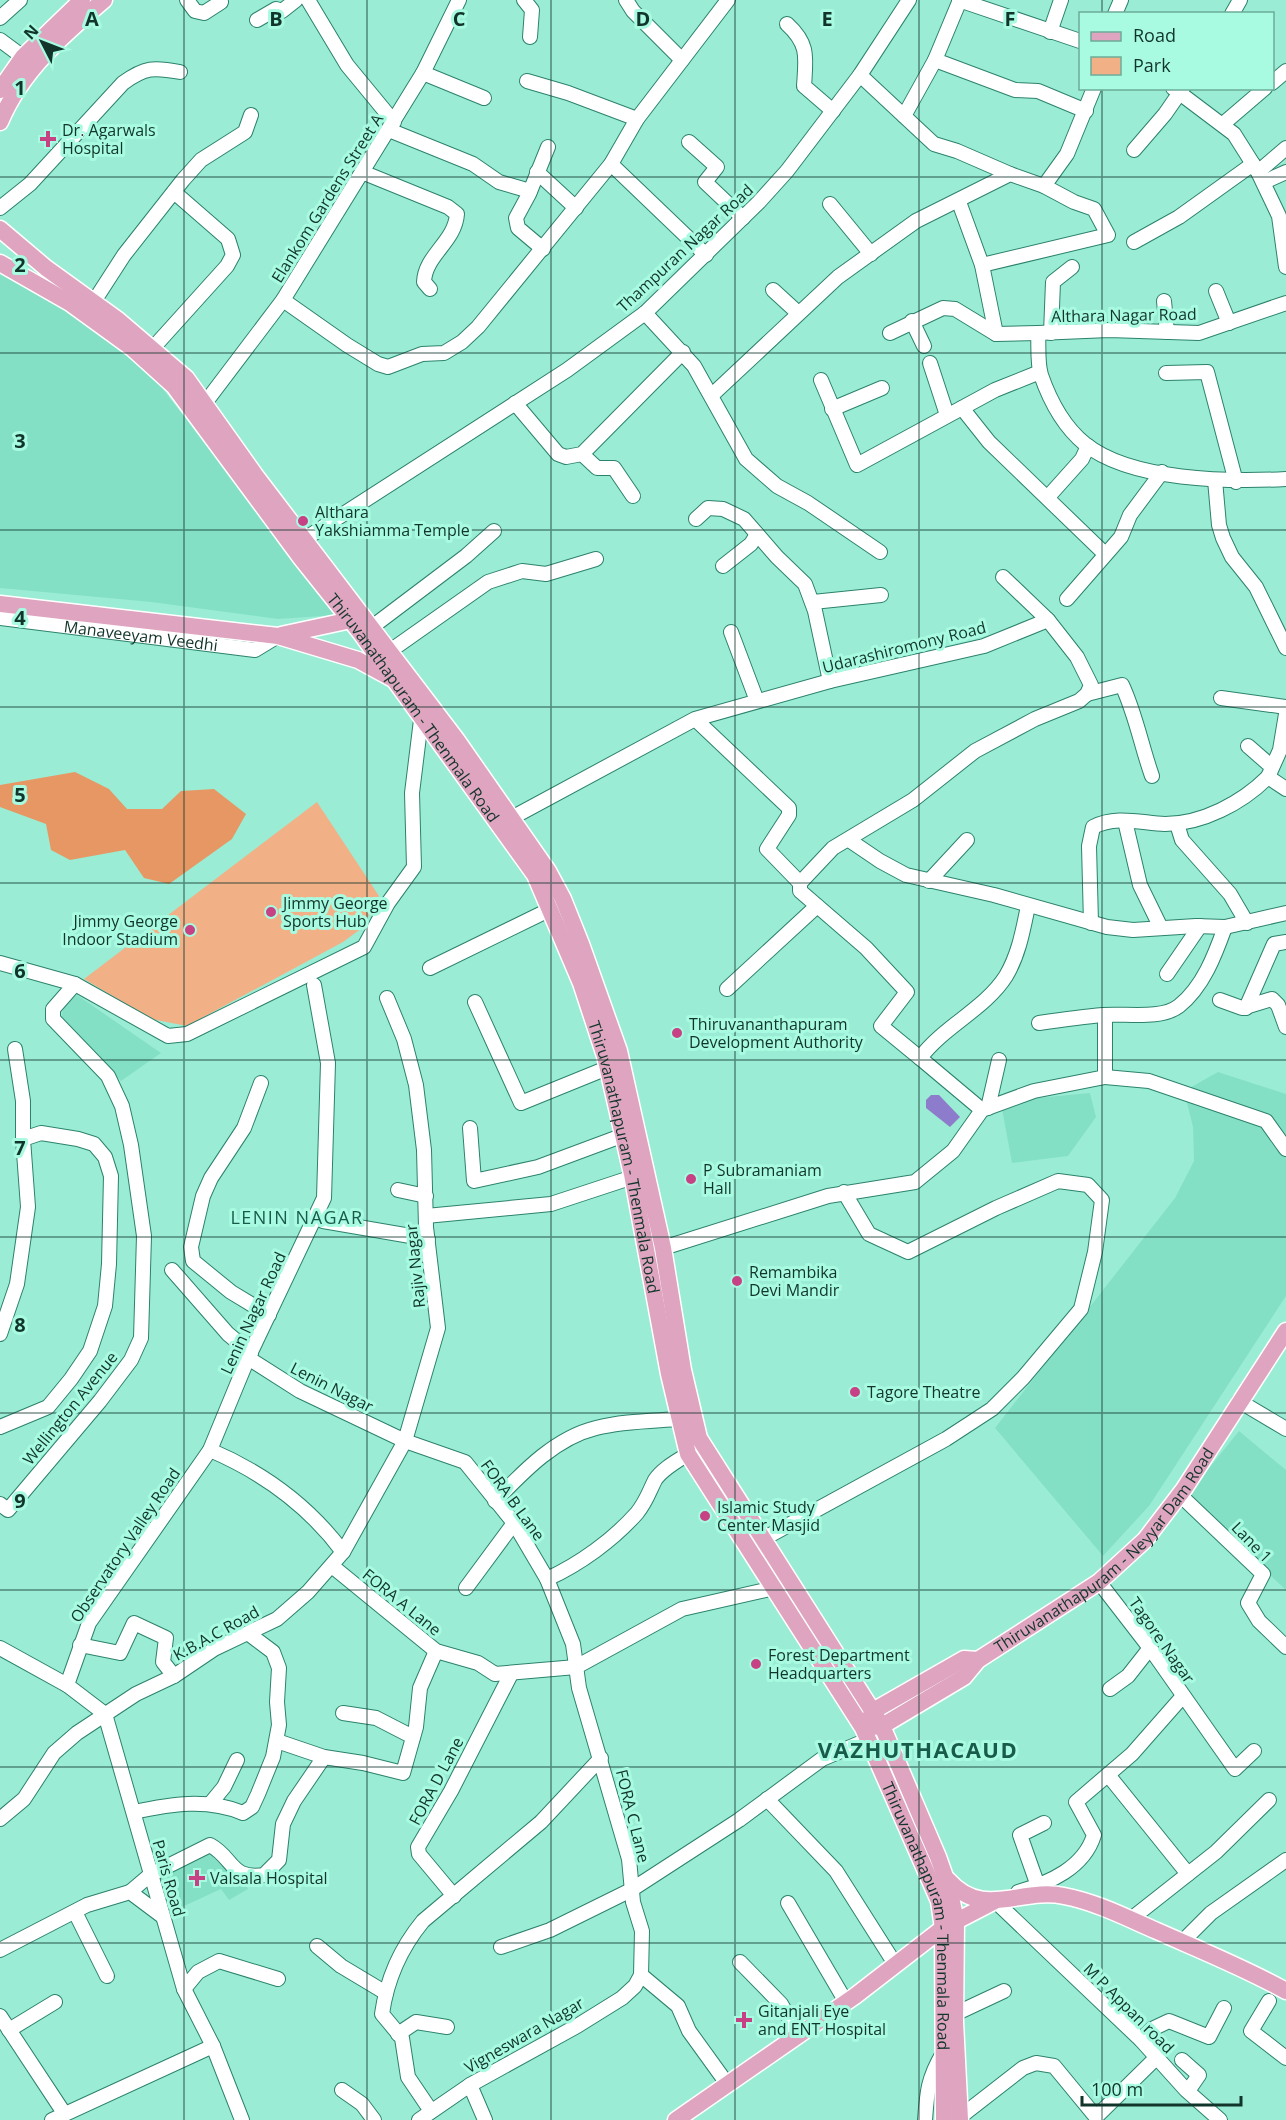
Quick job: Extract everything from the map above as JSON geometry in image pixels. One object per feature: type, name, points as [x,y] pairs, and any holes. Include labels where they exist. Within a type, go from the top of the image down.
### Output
[{"type":"main road","points":[[0,90],[23,57],[82,0]]},
{"type":"main road","points":[[0,122],[12,96],[28,74],[54,44],[104,0]]},
{"type":"main road","points":[[0,229],[153,348],[186,378],[200,410]]},
{"type":"main road","points":[[0,263],[70,303],[132,348],[200,410]]},
{"type":"main road","name":"Thiruvanathapuram - Thenmala Road","points":[[200,410],[255,475],[299,543],[362,620],[395,681],[421,720],[506,821]]},
{"type":"main road","name":"Manaveeyam Veedhi","points":[[0,604],[278,636],[358,660],[395,681]]},
{"type":"main road","points":[[278,636],[362,620],[390,651],[506,821],[534,848],[557,906],[602,1001],[615,1065],[663,1248],[683,1370],[699,1438],[763,1539],[784,1587]]},
{"type":"main road","name":"Thiruvanathapuram - Thenmala Road","points":[[615,1065],[624,1135],[679,1419],[688,1454],[878,1719],[945,1877],[949,1925],[943,2053],[952,2117]]},
{"type":"main road","name":"Thiruvanathapuram - Neyyar Dam Road","points":[[878,1719],[964,1659],[978,1660],[1100,1582],[1145,1540],[1179,1494],[1286,1331]]},
{"type":"main road","name":"Thiruvanathapuram - Thenmala Road","points":[[784,1587],[865,1734],[949,1925],[956,1956],[952,2117]]},
{"type":"main road","points":[[865,1734],[878,1719]]},
{"type":"main road","points":[[945,1877],[966,1896],[995,1901]]},
{"type":"main road","points":[[676,2120],[846,2002],[949,1925],[995,1901],[1027,1895],[1063,1895],[1131,1919],[1286,1991]]},
{"type":"main road","points":[[956,1956],[970,1928],[995,1901]]},
{"type":"street","points":[[0,18],[20,0]]},
{"type":"street","points":[[187,0],[195,11],[204,13],[221,2]]},
{"type":"street","points":[[308,0],[347,65],[392,126],[473,164],[499,182],[530,191]]},
{"type":"street","name":"Elankom Gardens Street A","points":[[200,410],[283,300],[392,126],[423,73],[459,0]]},
{"type":"street","points":[[524,0],[532,10],[530,37]]},
{"type":"street","points":[[626,0],[633,11],[682,60]]},
{"type":"street","points":[[283,300],[347,345],[378,364],[388,367],[422,354],[444,353],[462,342],[478,327],[611,164],[637,119],[728,0]]},
{"type":"street","name":"Thampuran Nagar Road","points":[[299,543],[594,351],[645,313],[743,218],[787,171],[860,75],[909,0]]},
{"type":"street","points":[[904,116],[935,60],[959,0],[1079,41]]},
{"type":"street","points":[[998,15],[1001,0]]},
{"type":"street","points":[[1050,32],[1061,0]]},
{"type":"street","points":[[258,20],[276,9],[282,11],[287,3]]},
{"type":"street","points":[[786,24],[800,36],[806,58],[804,86],[833,111]]},
{"type":"street","points":[[0,40],[23,57]]},
{"type":"street","points":[[935,60],[1015,90],[1038,91],[1086,111]]},
{"type":"street","points":[[0,208],[30,184],[129,79],[155,67],[180,72]]},
{"type":"street","points":[[1274,81],[1286,71]]},
{"type":"street","points":[[423,73],[484,98]]},
{"type":"street","points":[[860,75],[934,144],[1044,186],[1074,202],[1094,209],[1108,235],[982,265]]},
{"type":"street","points":[[527,81],[568,93],[637,119]]},
{"type":"street","points":[[1044,186],[1067,154],[1093,90]]},
{"type":"street","points":[[1134,150],[1179,90],[1234,134],[1258,173],[1279,216],[1286,267]]},
{"type":"street","points":[[1223,124],[1263,90]]},
{"type":"street","points":[[93,303],[124,255],[174,192],[201,160],[245,132],[251,115]]},
{"type":"street","points":[[689,142],[717,167],[705,182],[743,218]]},
{"type":"street","points":[[543,249],[518,228],[516,218],[549,147]]},
{"type":"street","points":[[1134,242],[1258,173],[1286,148]]},
{"type":"street","points":[[611,164],[706,255]]},
{"type":"street","points":[[362,172],[448,207],[457,214],[453,232],[429,264],[424,276],[424,282],[430,289]]},
{"type":"street","points":[[537,172],[576,208]]},
{"type":"street","points":[[1258,173],[1286,172]]},
{"type":"street","points":[[712,396],[797,312],[838,277],[916,221],[959,202],[1010,174]]},
{"type":"street","points":[[153,348],[227,266],[233,255],[228,239],[174,192]]},
{"type":"street","points":[[959,202],[982,265],[996,334]]},
{"type":"street","points":[[830,204],[871,254]]},
{"type":"street","points":[[890,333],[944,308],[955,309],[996,334],[1045,333],[1053,282],[1072,267]]},
{"type":"street","points":[[773,290],[797,312]]},
{"type":"street","points":[[1216,291],[1229,322]]},
{"type":"street","points":[[1164,301],[1167,332]]},
{"type":"street","name":"Althara Nagar Road","points":[[1286,303],[1198,333],[1109,330],[1045,333],[1040,372],[1056,412],[1088,446],[1113,459],[1162,472],[1215,480],[1236,482],[1286,479]]},
{"type":"street","points":[[645,313],[683,352],[712,396],[746,459],[777,486],[808,503],[880,552]]},
{"type":"street","points":[[912,321],[924,346]]},
{"type":"street","points":[[515,403],[558,454],[566,457],[582,454],[683,352]]},
{"type":"street","points":[[930,363],[947,415]]},
{"type":"street","points":[[821,380],[857,465],[995,390],[1040,372]]},
{"type":"street","points":[[1166,373],[1207,372],[1236,482]]},
{"type":"street","points":[[832,410],[882,388]]},
{"type":"street","points":[[962,408],[989,442],[1106,554]]},
{"type":"street","points":[[1048,497],[1082,459],[1088,446]]},
{"type":"street","points":[[582,454],[597,468],[614,468],[633,496]]},
{"type":"street","points":[[1067,599],[1121,537],[1134,509],[1162,472]]},
{"type":"street","points":[[1215,480],[1219,525],[1223,538],[1232,557],[1256,587],[1286,648]]},
{"type":"street","points":[[696,519],[708,508],[723,509],[744,519],[805,584],[813,602],[830,681]]},
{"type":"street","points":[[362,620],[466,556],[494,531]]},
{"type":"street","points":[[723,566],[751,544],[757,534]]},
{"type":"street","points":[[390,651],[488,582],[522,571],[546,574],[596,560]]},
{"type":"street","points":[[985,1108],[881,1026],[907,992],[866,948],[800,891],[800,884],[833,848],[913,800],[975,752],[1035,719],[1079,701],[1087,694],[1091,685],[1077,657],[1048,621],[1003,577]]},
{"type":"street","points":[[813,602],[881,595]]},
{"type":"street","name":"Manaveeyam Veedhi","points":[[0,618],[255,650],[278,636]]},
{"type":"street","name":"Udarashiromony Road","points":[[506,821],[695,719],[830,681],[984,646],[1048,621]]},
{"type":"street","points":[[731,632],[757,701]]},
{"type":"street","points":[[1087,694],[1122,685],[1132,706],[1140,743],[1152,776]]},
{"type":"street","points":[[1221,698],[1286,707]]},
{"type":"street","points":[[1091,923],[1090,833],[1093,827],[1125,821],[1177,824],[1206,817],[1241,798],[1270,772],[1285,734],[1286,714]]},
{"type":"street","points":[[695,719],[789,808],[789,815],[767,849],[800,884]]},
{"type":"street","points":[[0,963],[75,984],[168,1036],[187,1034],[364,947],[388,903],[414,867],[412,793],[421,720]]},
{"type":"street","points":[[1248,746],[1286,789]]},
{"type":"street","points":[[1125,821],[1140,885],[1161,928]]},
{"type":"street","points":[[1177,824],[1182,840],[1230,894],[1246,923]]},
{"type":"street","points":[[849,840],[906,875],[1091,923],[1133,930],[1200,926],[1225,927],[1286,913]]},
{"type":"street","points":[[929,881],[967,840]]},
{"type":"street","points":[[430,968],[557,906]]},
{"type":"street","points":[[727,989],[817,906]]},
{"type":"street","points":[[920,1058],[934,1039],[992,993],[1006,975],[1019,946],[1028,906]]},
{"type":"street","points":[[1167,974],[1200,926]]},
{"type":"street","points":[[1039,1023],[1105,1015],[1160,1013],[1178,1008],[1208,969],[1225,927]]},
{"type":"street","points":[[1246,1008],[1274,944],[1286,942]]},
{"type":"street","name":"Wellington Avenue","points":[[0,1504],[8,1510],[25,1491],[100,1401],[130,1360],[141,1338],[144,1236],[131,1145],[122,1106],[108,1076],[53,1019],[53,1009],[75,984]]},
{"type":"street","name":"Lenin Nagar Road","points":[[210,1450],[249,1355],[324,1198],[328,1063],[314,985]]},
{"type":"street","name":"Rajiv Nagar","points":[[387,998],[404,1039],[416,1085],[424,1150],[426,1216],[438,1328],[405,1441]]},
{"type":"street","points":[[1220,1000],[1246,1008],[1272,999],[1278,1005],[1286,1027]]},
{"type":"street","points":[[475,1002],[521,1103],[615,1065]]},
{"type":"street","points":[[1105,1015],[1105,1077]]},
{"type":"street","points":[[0,1334],[17,1284],[28,1207],[23,1101],[15,1049]]},
{"type":"street","points":[[663,1248],[844,1192],[915,1182],[953,1151],[985,1108],[999,1060]]},
{"type":"street","points":[[985,1108],[1034,1091],[1105,1077],[1149,1081],[1266,1121],[1286,1149]]},
{"type":"street","points":[[261,1083],[244,1128],[211,1178],[203,1196],[191,1247],[193,1261],[231,1292],[269,1315]]},
{"type":"street","points":[[470,1128],[474,1181],[538,1167],[624,1135]]},
{"type":"street","points":[[0,1427],[48,1407],[90,1351],[105,1306],[109,1264],[111,1176],[105,1157],[94,1144],[78,1139],[41,1132],[23,1139]]},
{"type":"street","points":[[426,1216],[551,1204],[633,1177]]},
{"type":"street","points":[[763,1539],[946,1439],[992,1409],[1081,1309],[1095,1252],[1102,1200],[1088,1185],[1058,1181],[996,1208],[908,1252],[870,1233],[844,1192]]},
{"type":"street","points":[[398,1190],[426,1196]]},
{"type":"street","points":[[316,1217],[323,1221],[428,1239]]},
{"type":"street","name":"Lenin Nagar","points":[[172,1270],[249,1355],[300,1391],[405,1441]]},
{"type":"street","points":[[1239,1401],[1286,1429]]},
{"type":"street","points":[[495,1501],[517,1477],[551,1449],[593,1428],[679,1419]]},
{"type":"street","points":[[332,1566],[343,1552],[405,1441]]},
{"type":"street","name":"FORA B Lane","points":[[405,1441],[465,1462],[514,1523],[547,1579],[573,1644],[576,1667]]},
{"type":"street","points":[[210,1450],[247,1466],[294,1499],[315,1518],[343,1552]]},
{"type":"street","name":"Observatory Valley Road","points":[[67,1685],[89,1623],[210,1450]]},
{"type":"street","points":[[547,1579],[601,1547],[616,1534],[638,1512],[651,1493],[656,1480],[665,1470],[688,1454]]},
{"type":"street","name":"Lane 1","points":[[1179,1494],[1263,1574],[1248,1603],[1259,1621],[1286,1647]]},
{"type":"street","points":[[466,1588],[514,1523]]},
{"type":"street","name":"K.B.A.C Road","points":[[0,1819],[24,1799],[54,1753],[105,1714],[136,1694],[174,1676],[214,1650],[249,1635],[277,1619],[332,1566]]},
{"type":"street","name":"FORA A Lane","points":[[332,1566],[436,1651],[478,1663],[495,1674],[576,1667]]},
{"type":"street","name":"Tagore Nagar","points":[[995,1901],[1052,1880],[1077,1862],[1091,1846],[1094,1835],[1076,1802],[1132,1754],[1183,1696],[1100,1582]]},
{"type":"street","points":[[576,1667],[682,1609],[784,1587]]},
{"type":"street","points":[[80,1645],[120,1653],[134,1623],[166,1638],[163,1662],[174,1676]]},
{"type":"street","points":[[134,1812],[171,1804],[225,1805],[243,1813],[252,1807],[278,1740],[279,1668],[273,1652],[249,1635]]},
{"type":"street","points":[[0,1648],[67,1685],[105,1714]]},
{"type":"street","points":[[1110,1689],[1128,1676],[1150,1648]]},
{"type":"street","points":[[278,1740],[324,1758],[363,1763],[403,1773],[413,1737],[420,1688],[436,1651]]},
{"type":"street","name":"FORA C Lane","points":[[576,1667],[579,1688],[629,1858],[631,1890],[642,1931],[641,1975]]},
{"type":"street","name":"FORA D Lane","points":[[454,1896],[419,1854],[418,1846],[451,1791],[511,1674]]},
{"type":"street","points":[[1183,1696],[1235,1769],[1254,1751]]},
{"type":"street","points":[[343,1713],[376,1718],[413,1737]]},
{"type":"street","name":"Paris Road","points":[[105,1714],[184,1989],[213,2046],[242,2120]]},
{"type":"street","points":[[501,1947],[550,1930],[631,1890],[767,1799],[822,1759],[865,1734]]},
{"type":"street","points":[[0,1950],[87,1905],[130,1892],[150,1875],[210,1845],[222,1854],[236,1871],[245,1876],[264,1875],[279,1860],[283,1824],[287,1813],[324,1758]]},
{"type":"street","points":[[430,2111],[408,2077],[404,2044],[382,2014],[393,1966],[408,1940],[423,1921],[541,1822],[601,1758]]},
{"type":"street","points":[[210,1804],[225,1787],[237,1760]]},
{"type":"street","points":[[1109,1776],[1188,1874]]},
{"type":"street","points":[[767,1799],[836,1871],[895,1964]]},
{"type":"street","points":[[1131,1919],[1216,1852],[1269,1800]]},
{"type":"street","points":[[1038,1886],[1020,1835],[1044,1823]]},
{"type":"street","points":[[1182,1942],[1211,1913],[1286,1860]]},
{"type":"street","points":[[130,1892],[162,1916]]},
{"type":"street","name":"M P Appan road","points":[[995,1901],[1141,2040],[1188,2091],[1220,2120]]},
{"type":"street","points":[[789,1903],[846,2002]]},
{"type":"street","points":[[75,1912],[107,1976]]},
{"type":"street","points":[[316,1946],[342,1966],[386,1993]]},
{"type":"street","points":[[184,1989],[198,1972],[219,1961],[278,1979]]},
{"type":"street","points":[[740,1962],[781,2004],[799,2035]]},
{"type":"street","points":[[641,1975],[678,2006],[689,2031],[728,2085]]},
{"type":"street","name":"Vigneswara Nagar","points":[[419,2120],[470,2085],[577,2026],[622,1998],[635,1986],[641,1975]]},
{"type":"street","points":[[955,2014],[1005,1991]]},
{"type":"street","points":[[1269,2001],[1251,2031],[1286,2058]]},
{"type":"street","points":[[9,2031],[55,2002]]},
{"type":"street","points":[[1141,2040],[1152,2029],[1169,2021],[1209,2037],[1224,2008]]},
{"type":"street","points":[[0,2016],[58,2117],[213,2046]]},
{"type":"street","points":[[398,2034],[416,2022],[447,2027]]},
{"type":"street","points":[[943,2053],[930,2073],[922,2118],[952,2117],[1023,2068],[1036,2063],[1054,2066],[1096,2117],[1156,2058]]},
{"type":"street","points":[[1182,2060],[1198,2075],[1188,2091]]},
{"type":"street","points":[[470,2085],[485,2120]]},
{"type":"street","points":[[342,2090],[362,2104],[374,2120]]},
{"type":"shaded area","points":[[7,271],[80,317],[152,375],[338,615],[278,619],[151,602],[0,588],[0,274]]},
{"type":"shaded area","points":[[75,772],[109,789],[127,809],[162,809],[181,791],[214,789],[246,814],[232,839],[169,884],[144,878],[125,850],[70,860],[51,850],[46,824],[0,807],[0,785]]},
{"type":"shaded area","points":[[77,995],[161,1053],[121,1081],[61,1018],[64,1006]]},
{"type":"shaded area","points":[[1218,1072],[1286,1094],[1286,1296],[1149,1506],[1103,1556],[995,1428],[1175,1198],[1194,1161],[1193,1127],[1184,1091]]},
{"type":"shaded area","points":[[1090,1093],[1096,1117],[1068,1156],[1012,1163],[1002,1109],[1037,1098]]},
{"type":"shaded area","points":[[931,1095],[939,1095],[960,1117],[950,1127],[926,1108],[926,1100]]},
{"type":"shaded area","points":[[1239,1431],[1286,1470],[1286,1590],[1186,1497]]},
{"type":"shaded area","name":"Valsala Hospital","points":[[210,1847],[243,1880],[248,1889],[229,1900],[221,1889],[169,1913],[153,1876]]},
{"type":"green space","name":"Jimmy George Sports Hub","points":[[317,802],[379,896],[362,928],[343,942],[187,1026],[151,1019],[84,979]]},
{"type":"place","name":"Dr. Agarwals Hospital","points":[[48,139]]},
{"type":"place","name":"Althara Yakshiamma Temple","points":[[303,521]]},
{"type":"place","name":"Jimmy George Sports Hub","points":[[271,912]]},
{"type":"place","name":"Jimmy George Indoor Stadium","points":[[190,930]]},
{"type":"place","name":"Thiruvananthapuram Development Authority","points":[[677,1033]]},
{"type":"place","name":"P Subramaniam Hall","points":[[691,1179]]},
{"type":"place","name":"Remambika Devi Mandir","points":[[737,1281]]},
{"type":"place","name":"Tagore Theatre","points":[[855,1392]]},
{"type":"place","name":"Islamic Study Center Masjid","points":[[705,1516]]},
{"type":"place","name":"Forest Department Headquarters","points":[[756,1664]]},
{"type":"place","name":"Valsala Hospital","points":[[197,1878]]},
{"type":"place","name":"Gitanjali Eye and ENT Hospital","points":[[744,2020]]},
{"type":"district","name":"LENIN NAGAR","points":[[297,1217]]},
{"type":"district","name":"VAZHUTHACAUD","points":[[918,1749]]}]
